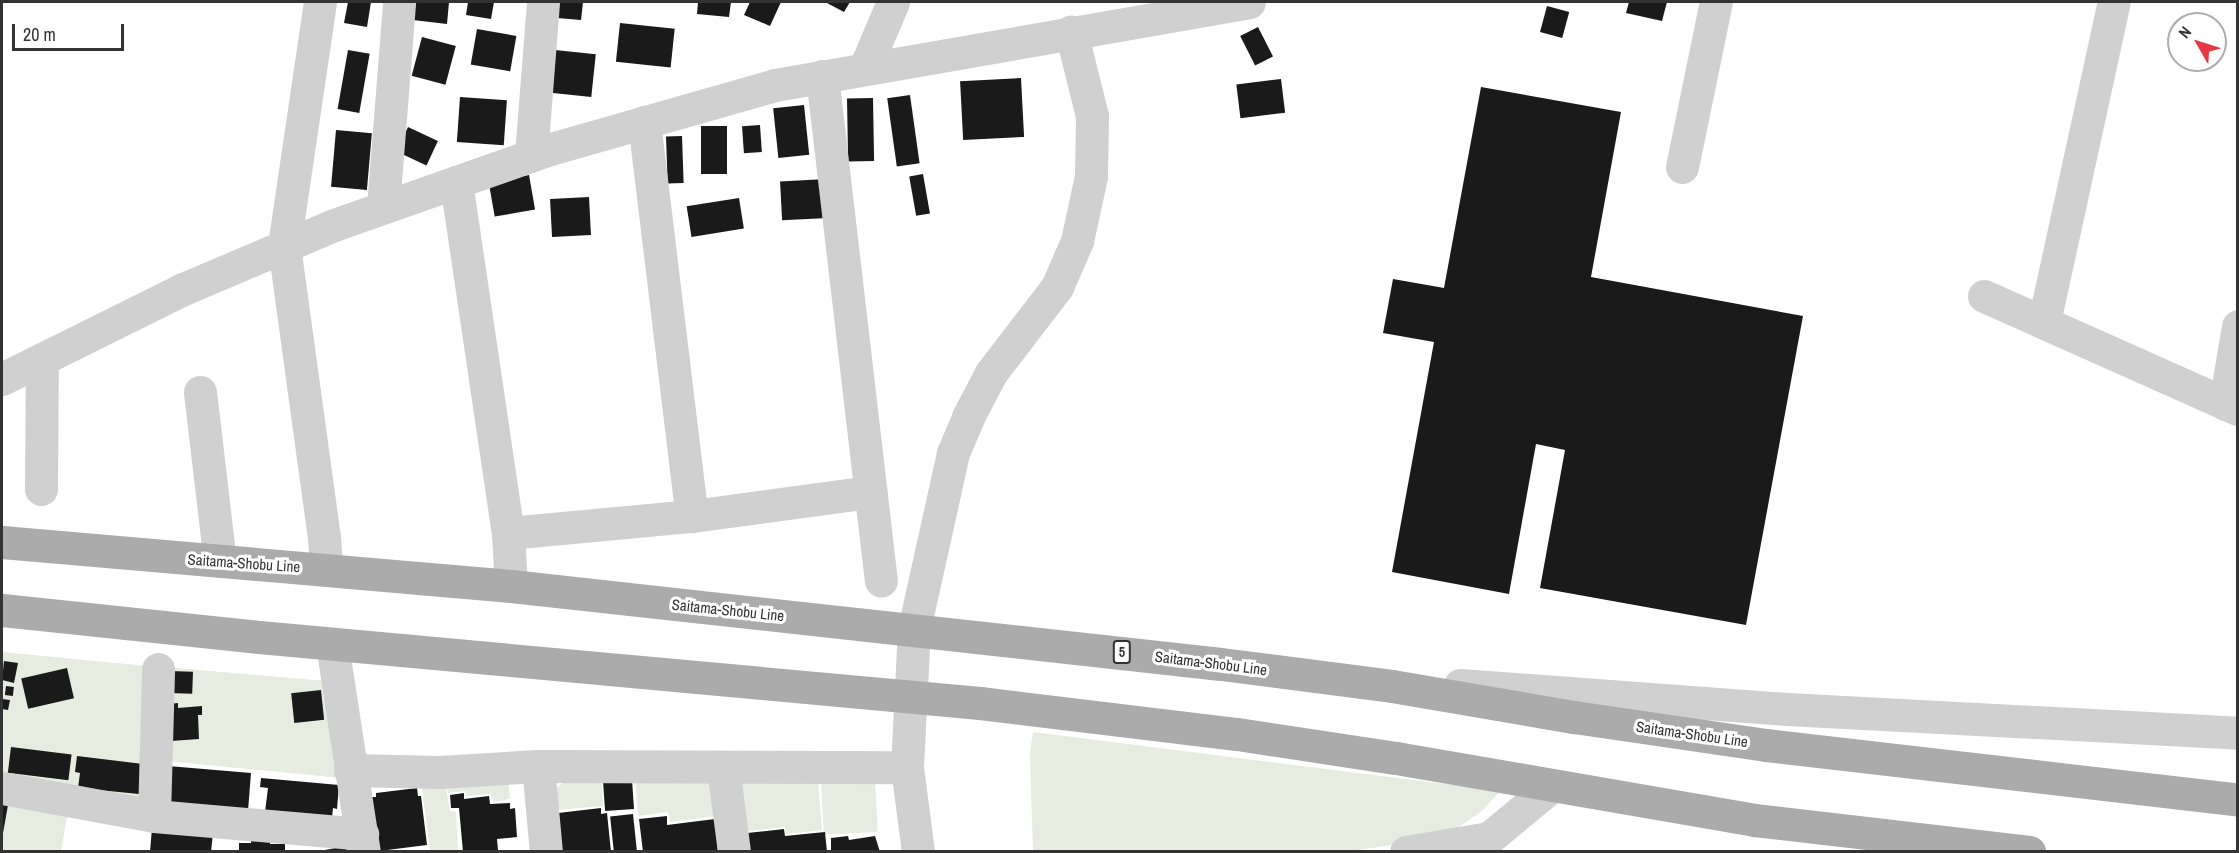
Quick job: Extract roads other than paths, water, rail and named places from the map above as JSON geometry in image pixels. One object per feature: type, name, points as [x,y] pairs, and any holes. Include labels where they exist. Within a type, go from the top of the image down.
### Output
[{"type":"main road","name":"Saitama-Shobu Line","points":[[2,542],[511,586],[1296,673],[1766,745],[2238,800]]},
{"type":"main road","points":[[2,610],[332,644],[909,696],[1237,734],[1754,820],[2029,852]]},
{"type":"street","points":[[320,2],[284,246],[324,537],[326,569]]},
{"type":"street","points":[[383,207],[399,2]]},
{"type":"street","points":[[531,155],[543,2]]},
{"type":"street","points":[[865,68],[893,2]]},
{"type":"street","points":[[2,380],[181,290],[284,246],[383,207],[531,155],[775,85],[1250,2]]},
{"type":"street","points":[[1682,167],[1716,2]]},
{"type":"street","points":[[2044,322],[2114,2]]},
{"type":"street","points":[[918,852],[907,767],[914,629],[953,453],[968,417],[992,373],[1057,287],[1077,241],[1091,176],[1092,116],[1071,32]]},
{"type":"street","points":[[822,76],[881,581]]},
{"type":"street","points":[[644,122],[692,516]]},
{"type":"street","points":[[456,182],[508,533],[511,586]]},
{"type":"street","points":[[1984,296],[2231,407],[2238,326]]},
{"type":"street","points":[[41,489],[42,359]]},
{"type":"street","points":[[200,392],[220,561]]},
{"type":"street","points":[[508,533],[692,516],[870,492]]},
{"type":"street","points":[[2,788],[154,816],[363,843],[332,644]]},
{"type":"street","points":[[154,816],[158,669]]},
{"type":"street","points":[[1296,673],[1786,709],[2238,733]]},
{"type":"street","points":[[350,770],[439,772],[538,766],[907,767]]},
{"type":"street","points":[[538,766],[546,852]]},
{"type":"street","points":[[723,767],[734,852]]},
{"type":"street","points":[[1406,852],[1489,838],[1553,785]]}]
